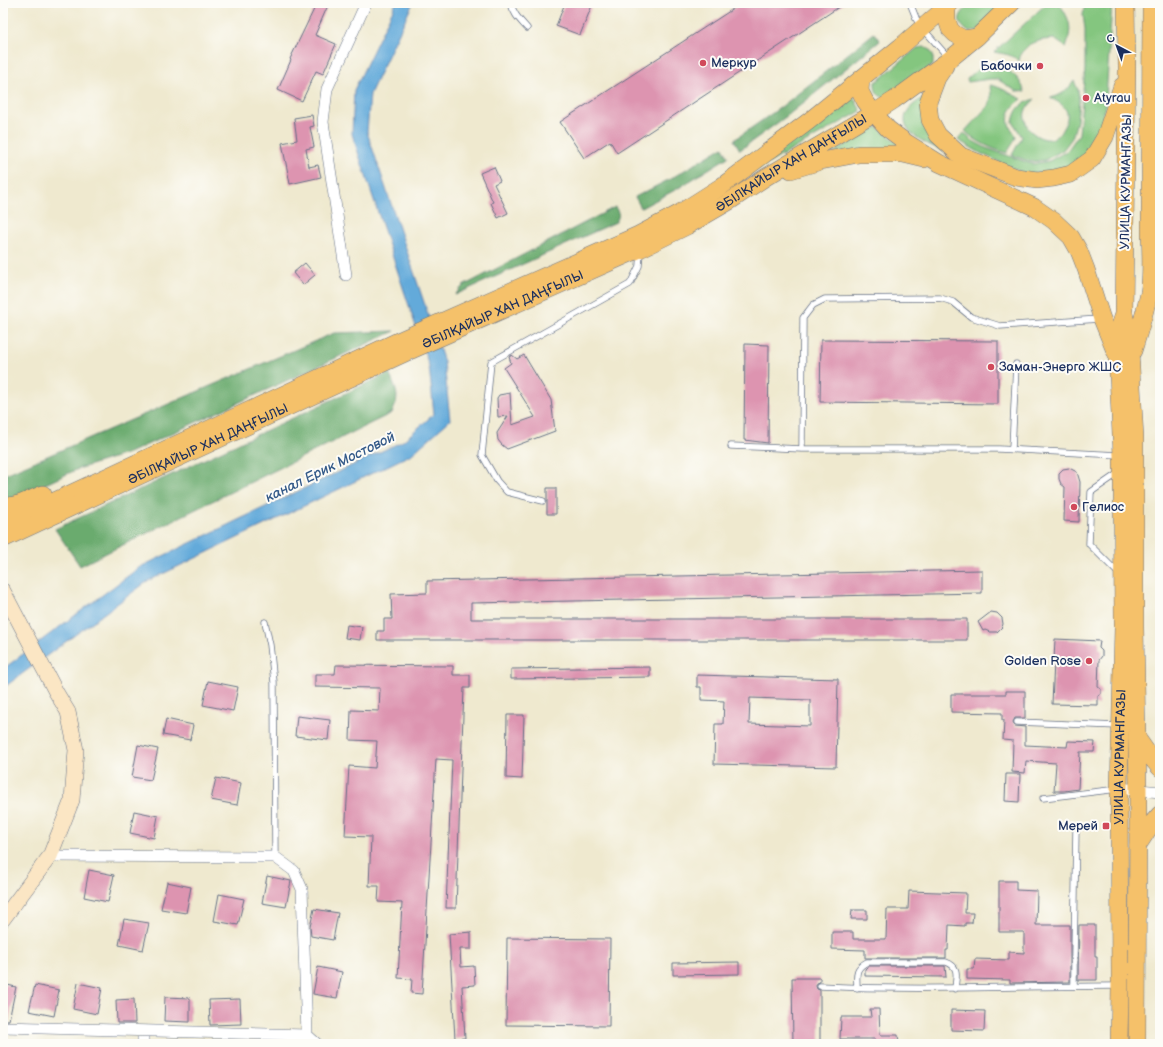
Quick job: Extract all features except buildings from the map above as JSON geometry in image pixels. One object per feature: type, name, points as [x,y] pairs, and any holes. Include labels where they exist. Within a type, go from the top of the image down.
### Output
[{"type":"main road","name":"ӘБІЛҚАЙЫР ХАН ДАҢҒЫЛЫ","points":[[460,320],[640,249],[730,201],[766,177],[874,113],[950,59],[977,37],[1012,3]]},
{"type":"main road","name":"УЛИЦА КУРМАНГАЗЫ","points":[[1126,3],[1127,68],[1124,314],[1118,332],[1124,356],[1128,463],[1126,572],[1129,673],[1137,738],[1137,1044]]},
{"type":"main road","points":[[861,79],[860,91],[865,101],[888,129],[939,163],[1034,207],[1054,221],[1071,237],[1079,251],[1086,269],[1102,319],[1124,356],[1142,324],[1149,292],[1151,253],[1155,234],[1151,3]]},
{"type":"main road","name":"ӘБІЛҚАЙЫР ХАН ДАҢҒЫЛЫ","points":[[3,525],[99,480],[460,320],[638,235],[678,214],[722,186],[809,121],[949,5]]},
{"type":"main road","points":[[949,5],[947,20],[950,29],[964,39],[977,37]]},
{"type":"main road","points":[[950,59],[937,78],[928,102],[930,120],[938,135],[961,156],[1016,177],[1037,180],[1071,174],[1092,159],[1105,137],[1127,68]]},
{"type":"main road","points":[[766,177],[821,161],[859,154],[903,154],[939,163]]},
{"type":"main road","name":"ӘБІЛҚАЙЫР ХАН ДАҢҒЫЛЫ","points":[[3,539],[401,347]]},
{"type":"main road","points":[[3,506],[27,501],[59,487],[99,480]]},
{"type":"main road","name":"УЛИЦА КУРМАНГАЗЫ","points":[[1119,1044],[1119,788],[1121,726],[1129,673]]},
{"type":"main road","points":[[1137,738],[1160,768]]},
{"type":"main road","points":[[1138,845],[1160,814]]},
{"type":"street","points":[[346,275],[322,122],[327,89],[366,3]]},
{"type":"street","points":[[3,591],[68,712],[76,750],[72,800],[50,856],[3,919]]},
{"type":"street","points":[[1119,788],[1160,792]]},
{"type":"street","points":[[50,856],[275,857],[294,871],[302,889],[307,1035]]},
{"type":"street","points":[[3,1027],[307,1035],[317,1044]]},
{"type":"street","points":[[143,1031],[143,1044]]},
{"type":"lane","points":[[511,3],[512,9],[516,16],[527,28]]},
{"type":"lane","points":[[910,3],[918,23],[950,59]]},
{"type":"lane","points":[[542,502],[507,492],[497,481],[482,455],[491,362],[630,284],[639,266],[640,249]]},
{"type":"lane","points":[[802,449],[803,318],[813,305],[825,299],[940,298],[953,302],[971,317],[1000,326],[1102,319]]},
{"type":"lane","points":[[1012,450],[1016,364]]},
{"type":"lane","points":[[731,446],[802,449],[1012,450],[1128,463]]},
{"type":"lane","points":[[1126,572],[1089,544],[1091,492],[1128,463]]},
{"type":"lane","points":[[264,622],[270,644],[274,682],[275,857]]},
{"type":"lane","points":[[1017,722],[1121,726]]},
{"type":"lane","points":[[1043,798],[1119,788]]},
{"type":"lane","points":[[1074,986],[1076,828]]},
{"type":"lane","points":[[857,988],[857,971],[860,966],[867,962],[946,962],[953,964],[957,970],[955,989]]},
{"type":"lane","points":[[820,986],[955,989],[1120,986]]},
{"type":"green space","points":[[971,3],[1006,3],[978,31],[969,32],[961,24],[960,18],[961,14]]},
{"type":"green space","points":[[1047,3],[1059,3],[1066,14],[1070,29],[1066,47],[1054,39],[1042,40],[1030,44],[1021,53],[1019,61],[1010,56],[994,52]]},
{"type":"green space","points":[[1085,3],[1112,3],[1106,99],[1101,130],[1096,146],[1060,173],[1023,173],[982,154],[958,140],[964,133],[971,140],[986,148],[1032,164],[1049,161],[1067,151],[1079,134],[1085,69],[1085,29],[1083,15]]},
{"type":"green space","points":[[874,33],[880,41],[787,116],[740,150],[734,140],[781,107]]},
{"type":"green space","points":[[924,47],[929,49],[933,55],[933,65],[888,98],[879,95],[875,83],[917,48]]},
{"type":"green space","points":[[986,62],[1005,69],[1014,75],[1022,85],[1025,92],[1016,91],[997,79],[968,82],[967,79]]},
{"type":"green space","points":[[1074,81],[1078,90],[1079,101],[1077,121],[1072,138],[1063,150],[1045,160],[1031,162],[1012,155],[1022,137],[1013,122],[1018,109],[1035,99],[1025,112],[1025,119],[1028,127],[1036,136],[1045,139],[1055,138],[1058,136],[1066,122],[1067,113],[1063,106],[1050,98],[1058,96],[1064,92]]},
{"type":"green space","points":[[990,85],[1022,99],[1010,112],[1008,120],[1016,136],[1007,153],[984,145],[965,131],[989,105],[991,97]]},
{"type":"green space","points":[[852,95],[861,111],[728,186]]},
{"type":"green space","points":[[927,95],[944,151],[922,141],[909,130],[906,124],[905,117],[909,109]]},
{"type":"green space","points":[[877,127],[905,148],[831,153]]},
{"type":"green space","points":[[723,147],[728,157],[677,189],[641,208],[635,197],[670,179]]},
{"type":"green space","points":[[615,207],[618,214],[616,222],[455,295],[463,286]]},
{"type":"green space","points":[[395,331],[129,453],[78,469],[13,499],[3,499],[3,475],[334,333]]},
{"type":"green space","points":[[389,373],[397,397],[392,413],[80,566],[55,529]]},
{"type":"water","name":"канал Ерик Мостовой","points":[[396,3],[413,3],[370,94],[367,132],[444,362],[450,420],[412,454],[148,581],[3,688],[3,669],[140,567],[403,441],[434,414],[429,366],[352,134],[354,90]]},
{"type":"place","name":"Меркур","points":[[703,63]]},
{"type":"place","name":"Бабочки","points":[[1040,66]]},
{"type":"place","name":"Atyrau","points":[[1086,98]]},
{"type":"place","name":"Заман-Энерго ЖШС","points":[[991,367]]},
{"type":"place","name":"Гелиос","points":[[1074,507]]},
{"type":"place","name":"Golden Rose","points":[[1089,661]]},
{"type":"place","name":"Мерей","points":[[1106,826]]}]
